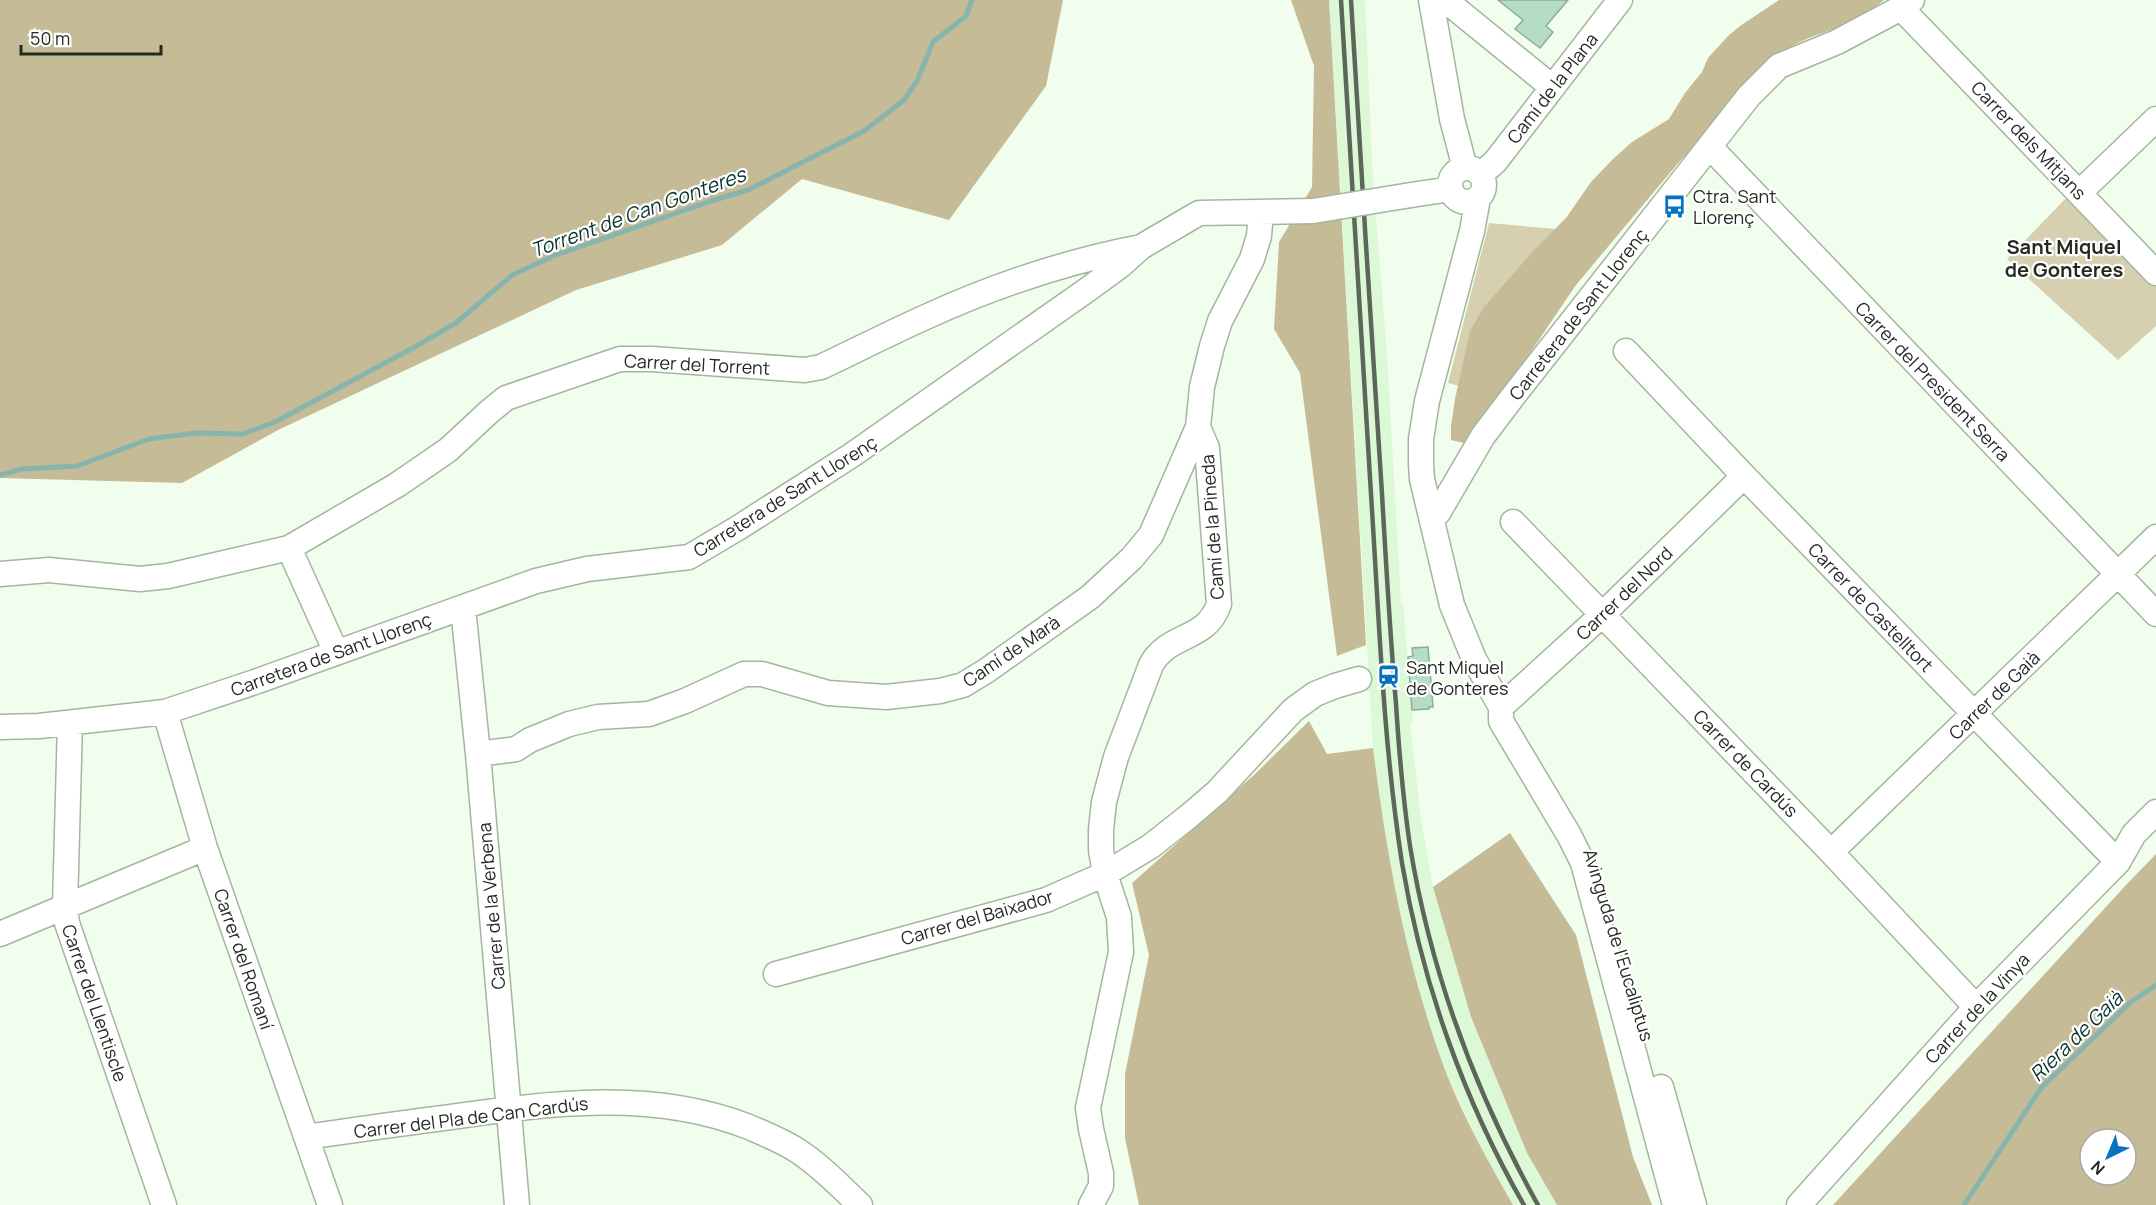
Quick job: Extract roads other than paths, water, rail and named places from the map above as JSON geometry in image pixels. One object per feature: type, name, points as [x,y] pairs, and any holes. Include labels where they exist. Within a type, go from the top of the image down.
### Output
[{"type":"street","points":[[1431,0],[1452,119],[1473,171]]},
{"type":"street","points":[[1445,0],[1552,87]]},
{"type":"street","name":"Camí de la Plana","points":[[1463,196],[1450,182],[1453,175],[1458,170],[1473,171],[1496,162],[1620,0]]},
{"type":"street","name":"Carretera de Sant Llorenç","points":[[1431,516],[1438,513],[1483,436],[1504,408],[1749,96],[1779,66],[1837,42],[1906,4]]},
{"type":"street","name":"Carrer dels Mitjans","points":[[1906,4],[2156,273]]},
{"type":"street","points":[[1442,57],[1457,32],[1468,28],[1481,29]]},
{"type":"street","points":[[2080,192],[2156,119]]},
{"type":"street","name":"Carrer del President Serra","points":[[1710,147],[2156,614]]},
{"type":"street","name":"Carretera de Sant Llorenç","points":[[0,726],[70,723],[165,712],[463,608],[536,580],[586,568],[688,557],[852,455],[1087,290],[1142,247],[1199,213],[1313,211],[1411,195],[1463,196]]},
{"type":"street","points":[[1431,516],[1422,479],[1421,439],[1427,401],[1463,262],[1463,196]]},
{"type":"street","name":"Camí de Marà","points":[[478,754],[516,749],[530,740],[569,724],[597,717],[649,714],[685,701],[744,674],[762,674],[828,693],[857,696],[886,697],[940,691],[963,685],[1090,597],[1132,558],[1151,535],[1198,428],[1202,387],[1212,345],[1220,321],[1252,259],[1259,236],[1261,212]]},
{"type":"street","name":"Carrer del Torrent","points":[[0,574],[49,570],[140,579],[168,576],[289,548],[397,484],[448,450],[506,398],[620,359],[652,359],[806,370],[821,367],[930,315],[1000,287],[1107,253],[1142,247]]},
{"type":"street","name":"Carrer de Castelltort","points":[[1626,351],[2118,862]]},
{"type":"street","name":"Camí de la Pineda","points":[[1105,874],[1101,830],[1104,802],[1116,757],[1151,665],[1157,653],[1205,627],[1215,617],[1219,604],[1207,448],[1198,428]]},
{"type":"street","name":"Carrer del Nord","points":[[1501,707],[1603,614],[1744,476]]},
{"type":"street","name":"Avinguda de l'Eucaliptus","points":[[1431,516],[1452,605],[1474,659],[1501,707],[1501,722],[1569,835],[1583,863],[1675,1205]]},
{"type":"street","name":"Carrer de Cardús","points":[[1513,522],[1831,852],[1976,1007]]},
{"type":"street","name":"Carrer de Gaià","points":[[1831,852],[2156,537]]},
{"type":"street","points":[[289,548],[336,652]]},
{"type":"street","name":"Carrer de la Verbena","points":[[463,608],[517,1205]]},
{"type":"street","name":"Carrer del Baixador","points":[[776,974],[1046,900],[1105,874],[1151,846],[1217,792],[1293,711],[1315,694],[1359,679]]},
{"type":"street","name":"Avinguda de l'Eucaliptus","points":[[1501,707],[1512,712],[1582,828],[1597,858],[1694,1205]]},
{"type":"street","name":"Carrer del Romaní","points":[[165,712],[205,848],[330,1205]]},
{"type":"street","name":"Carrer del Llentiscle","points":[[70,723],[65,906],[67,923],[164,1205]]},
{"type":"street","name":"Carrer de la Vinya","points":[[1798,1205],[1976,1007],[2118,862],[2134,834],[2156,812]]},
{"type":"street","points":[[0,934],[205,848]]},
{"type":"street","points":[[1091,1205],[1101,1186],[1101,1173],[1088,1108],[1121,952],[1119,917],[1105,874]]},
{"type":"street","name":"Carrer del Pla de Can Cardús","points":[[306,1137],[508,1109],[606,1101],[659,1104],[698,1110],[729,1119],[770,1136],[797,1151],[826,1173],[860,1205]]},
{"type":"waterway","name":"Torrent de Can Gonteres","points":[[0,475],[22,469],[77,466],[149,439],[195,433],[243,434],[275,422],[456,323],[512,275],[556,255],[748,190],[864,131],[904,100],[917,81],[933,42],[966,16],[972,0]]},
{"type":"waterway","name":"Riera de Gaià","points":[[1964,1205],[2041,1088],[2131,1002],[2156,985]]},
{"type":"railway","points":[[1341,0],[1382,679],[1390,771],[1402,863],[1421,952],[1448,1040],[1482,1124],[1524,1205]]},
{"type":"railway","points":[[1351,0],[1390,625],[1405,811],[1410,846],[1430,940],[1458,1031],[1494,1119],[1538,1205]]},
{"type":"place","name":"Ctra. Sant Llorenç","points":[[1675,206]]},
{"type":"place","name":"Sant Miquel de Gonteres","points":[[1388,677]]},
{"type":"district","name":"Sant Miquel de Gonteres","points":[[2064,258]]}]
